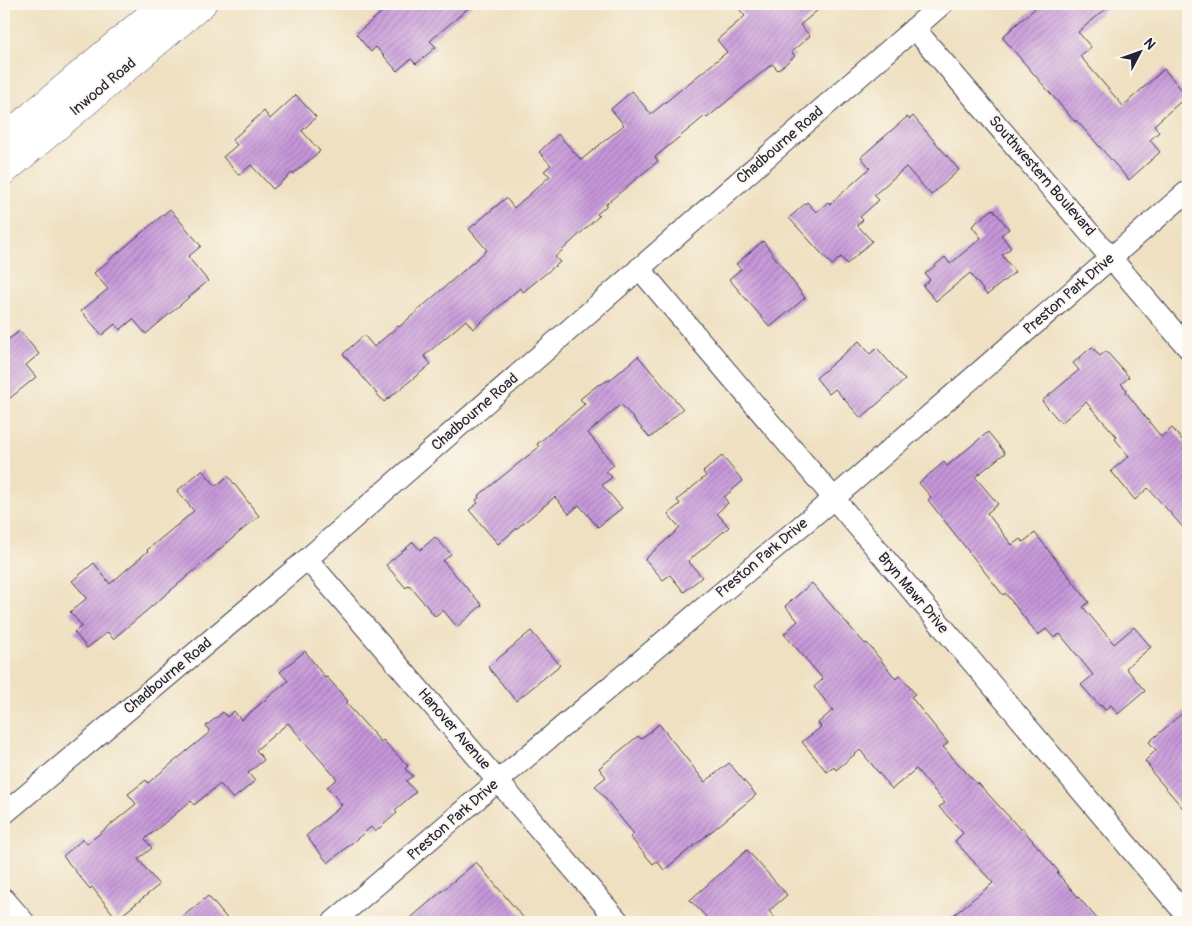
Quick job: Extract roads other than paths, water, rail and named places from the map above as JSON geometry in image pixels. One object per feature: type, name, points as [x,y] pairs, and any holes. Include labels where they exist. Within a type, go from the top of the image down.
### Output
[{"type":"main road","name":"Inwood Road","points":[[4,171],[164,4]]},
{"type":"main road","name":"Inwood Road","points":[[4,139],[83,88],[202,4]]},
{"type":"street","name":"Chadbourne Road","points":[[4,814],[307,559],[942,4]]},
{"type":"street","name":"Southwestern Boulevard","points":[[914,28],[1188,348]]},
{"type":"street","name":"Preston Park Drive","points":[[333,922],[833,499],[1188,191]]},
{"type":"street","name":"Bryn Mawr Drive","points":[[639,268],[1188,918]]},
{"type":"street","name":"Hanover Avenue","points":[[307,559],[619,922]]},
{"type":"street","points":[[4,899],[24,922]]}]
